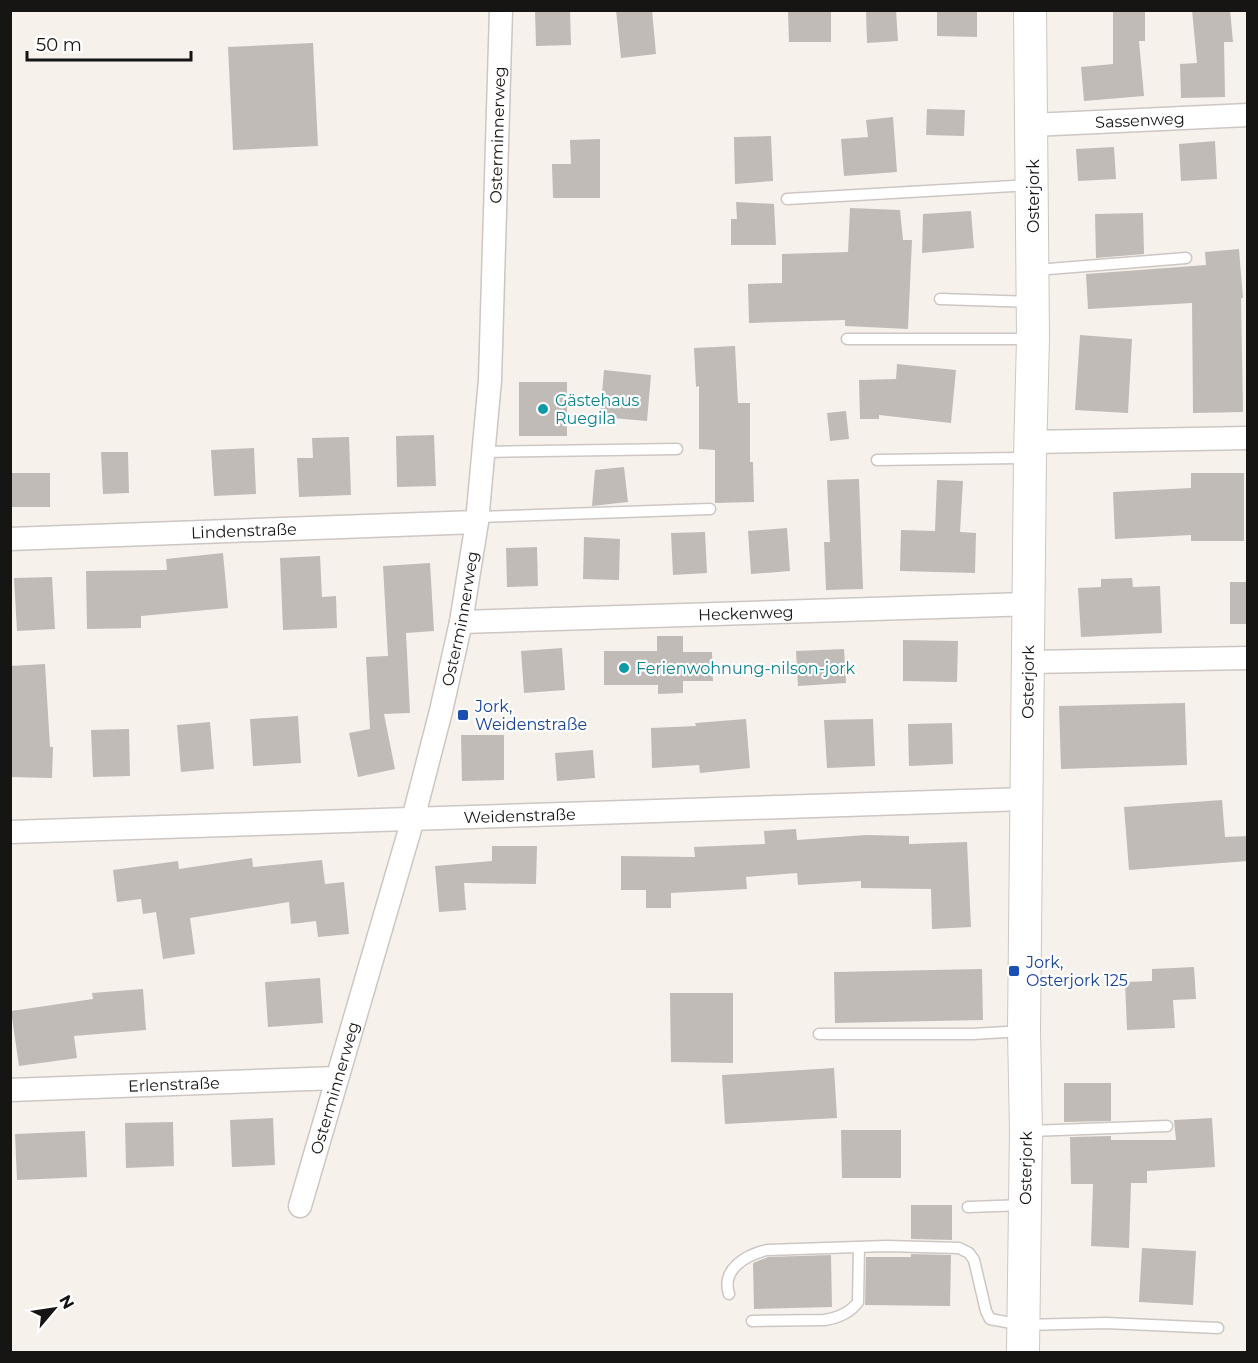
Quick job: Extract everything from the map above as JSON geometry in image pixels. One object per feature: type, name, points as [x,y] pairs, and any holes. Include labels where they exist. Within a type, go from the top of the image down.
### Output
[{"type":"main road","name":"Osterjork","points":[[1023,1339],[1026,1131],[1024,1030],[1033,339],[1030,10]]},
{"type":"street","name":"Osterminnerweg","points":[[300,1206],[413,819],[461,622],[477,519],[490,380],[501,10]]},
{"type":"street","name":"Sassenweg","points":[[1032,125],[1248,115]]},
{"type":"street","points":[[1030,450],[1248,438]]},
{"type":"street","name":"Lindenstraße","points":[[10,539],[477,519]]},
{"type":"street","name":"Heckenweg","points":[[461,622],[1030,604]]},
{"type":"street","points":[[1030,662],[1248,658]]},
{"type":"street","name":"Weidenstraße","points":[[10,832],[1028,799]]},
{"type":"street","name":"Erlenstraße","points":[[10,1090],[337,1078]]},
{"type":"lane","points":[[787,199],[1033,185]]},
{"type":"lane","points":[[1033,270],[1186,258]]},
{"type":"lane","points":[[940,298],[1033,302]]},
{"type":"lane","points":[[847,339],[1033,339]]},
{"type":"lane","points":[[483,452],[677,449]]},
{"type":"lane","points":[[877,460],[1030,450]]},
{"type":"lane","points":[[477,519],[710,509]]},
{"type":"lane","points":[[819,1034],[973,1034],[1024,1030]]},
{"type":"lane","points":[[1026,1131],[1167,1126]]},
{"type":"lane","points":[[968,1207],[1025,1205]]},
{"type":"lane","points":[[752,1321],[825,1320],[836,1318],[853,1309],[858,1302],[859,1247]]},
{"type":"lane","points":[[729,1294],[726,1281],[730,1272],[739,1262],[754,1253],[767,1250],[859,1247],[959,1248],[969,1253],[974,1260],[990,1319],[1023,1339],[1106,1323],[1218,1328]]},
{"type":"building","points":[[535,10],[570,10],[571,45],[536,46]]},
{"type":"building","points":[[616,10],[652,10],[656,54],[621,58]]},
{"type":"building","points":[[788,10],[831,10],[831,42],[789,42]]},
{"type":"building","points":[[866,10],[896,10],[898,41],[867,43]]},
{"type":"building","points":[[937,10],[977,10],[977,37],[937,36]]},
{"type":"building","points":[[1113,10],[1145,10],[1145,41],[1139,41],[1144,96],[1084,101],[1081,67],[1113,64]]},
{"type":"building","points":[[1192,10],[1230,10],[1233,42],[1224,42],[1225,97],[1181,98],[1180,64],[1197,63]]},
{"type":"building","points":[[313,43],[318,146],[233,150],[228,47]]},
{"type":"building","points":[[927,109],[965,110],[964,136],[926,135]]},
{"type":"building","points":[[893,117],[897,172],[844,176],[841,139],[868,137],[866,120]]},
{"type":"building","points":[[771,136],[773,181],[735,184],[734,137]]},
{"type":"building","points":[[600,139],[600,198],[553,198],[552,164],[571,164],[570,140]]},
{"type":"building","points":[[1215,141],[1217,179],[1181,181],[1179,144]]},
{"type":"building","points":[[1114,147],[1116,179],[1078,181],[1076,149]]},
{"type":"building","points":[[736,202],[774,204],[776,245],[731,245],[731,219],[737,219]]},
{"type":"building","points":[[850,208],[900,210],[903,240],[912,240],[908,329],[845,326],[845,320],[749,323],[748,284],[782,283],[782,254],[848,252]]},
{"type":"building","points":[[971,211],[974,248],[922,253],[923,214]]},
{"type":"building","points":[[1143,213],[1144,254],[1096,258],[1095,214]]},
{"type":"building","points":[[1239,249],[1243,298],[1241,298],[1243,412],[1193,413],[1192,303],[1088,309],[1086,274],[1206,265],[1205,252]]},
{"type":"building","points":[[1080,335],[1132,339],[1128,413],[1075,410]]},
{"type":"building","points":[[735,346],[738,403],[750,403],[750,462],[753,462],[754,502],[715,503],[715,450],[699,449],[699,386],[696,387],[694,348]]},
{"type":"building","points":[[897,364],[956,370],[951,423],[879,415],[879,419],[860,419],[859,380],[896,379]]},
{"type":"building","points":[[604,370],[651,375],[647,421],[600,417]]},
{"type":"building","name":"Gästehaus Ruegila","points":[[519,382],[567,382],[567,436],[519,436]]},
{"type":"building","points":[[846,411],[849,439],[830,441],[827,413]]},
{"type":"building","points":[[434,435],[436,486],[397,487],[396,436]]},
{"type":"building","points":[[349,437],[351,495],[299,497],[297,458],[313,458],[312,438]]},
{"type":"building","points":[[254,448],[256,494],[214,496],[211,450]]},
{"type":"building","points":[[101,452],[128,452],[129,493],[103,494]]},
{"type":"building","points":[[624,467],[628,502],[592,506],[595,470]]},
{"type":"building","points":[[10,473],[50,473],[50,507],[10,507]]},
{"type":"building","points":[[1191,473],[1244,473],[1244,541],[1191,541],[1191,535],[1115,539],[1113,492],[1191,488]]},
{"type":"building","points":[[859,479],[863,589],[826,590],[824,542],[830,542],[827,480]]},
{"type":"building","points":[[937,480],[963,481],[960,532],[976,533],[975,573],[900,571],[901,530],[935,531]]},
{"type":"building","points":[[787,528],[790,571],[751,574],[748,531]]},
{"type":"building","points":[[705,532],[707,573],[673,575],[671,533]]},
{"type":"building","points":[[584,537],[620,539],[619,580],[583,579]]},
{"type":"building","points":[[537,547],[538,586],[507,587],[506,548]]},
{"type":"building","points":[[223,553],[228,608],[141,616],[141,628],[87,629],[86,571],[167,570],[166,559]]},
{"type":"building","points":[[320,556],[322,597],[336,596],[337,628],[283,630],[280,558]]},
{"type":"building","points":[[430,563],[434,631],[406,633],[410,713],[384,714],[395,769],[358,777],[349,733],[370,729],[366,657],[388,656],[383,566]]},
{"type":"building","points":[[52,577],[55,629],[17,631],[14,578]]},
{"type":"building","points":[[1132,578],[1133,587],[1160,586],[1162,633],[1081,637],[1078,588],[1101,587],[1101,579]]},
{"type":"building","points":[[1230,582],[1248,582],[1248,624],[1230,624]]},
{"type":"building","points":[[657,636],[683,636],[683,652],[712,652],[713,681],[683,681],[683,693],[658,694],[658,685],[604,685],[604,651],[657,651]]},
{"type":"building","points":[[903,640],[958,641],[957,682],[903,681]]},
{"type":"building","points":[[562,648],[565,690],[524,693],[521,651]]},
{"type":"building","points":[[844,649],[846,683],[798,686],[796,651]]},
{"type":"building","points":[[45,664],[50,747],[53,747],[52,778],[10,777],[10,666]]},
{"type":"building","points":[[1185,703],[1187,765],[1061,769],[1059,706]]},
{"type":"building","points":[[298,716],[301,763],[253,766],[250,719]]},
{"type":"building","points":[[746,719],[750,768],[700,773],[699,765],[652,768],[651,728],[696,726],[695,723]]},
{"type":"building","points":[[873,719],[875,766],[827,768],[824,720]]},
{"type":"building","points":[[210,722],[214,769],[181,772],[177,725]]},
{"type":"building","points":[[952,723],[953,764],[909,766],[908,724]]},
{"type":"building","points":[[129,729],[130,776],[93,777],[91,730]]},
{"type":"building","points":[[461,735],[504,735],[504,780],[462,781]]},
{"type":"building","points":[[593,750],[595,778],[557,781],[555,753]]},
{"type":"building","points":[[1222,800],[1225,837],[1248,836],[1248,861],[1129,870],[1124,807]]},
{"type":"building","points":[[796,829],[797,840],[866,835],[909,836],[909,844],[967,842],[971,927],[932,929],[931,889],[861,888],[861,881],[798,885],[797,873],[746,877],[747,889],[671,893],[671,908],[646,908],[646,890],[621,890],[621,856],[695,857],[694,847],[765,844],[764,831]]},
{"type":"building","points":[[492,846],[537,846],[536,884],[464,883],[466,910],[439,912],[435,866],[492,861]]},
{"type":"building","points":[[252,858],[253,867],[322,860],[325,884],[344,882],[349,934],[318,937],[316,921],[291,924],[289,902],[190,918],[195,954],[163,959],[156,912],[143,914],[141,899],[117,902],[113,870],[178,861],[179,869]]},
{"type":"building","points":[[1194,967],[1196,999],[1173,1000],[1175,1028],[1127,1030],[1125,982],[1152,981],[1152,969]]},
{"type":"building","points":[[982,969],[983,1020],[835,1023],[834,972]]},
{"type":"building","points":[[320,978],[323,1023],[268,1027],[265,982]]},
{"type":"building","points":[[143,989],[146,1030],[74,1036],[77,1058],[19,1066],[11,1011],[93,999],[92,993]]},
{"type":"building","points":[[670,993],[733,993],[733,1063],[671,1062]]},
{"type":"building","points":[[834,1068],[837,1118],[725,1124],[722,1075]]},
{"type":"building","points":[[1064,1083],[1111,1083],[1111,1121],[1064,1122]]},
{"type":"building","points":[[273,1118],[275,1165],[232,1167],[230,1120]]},
{"type":"building","points":[[1212,1118],[1215,1167],[1147,1171],[1147,1183],[1131,1183],[1129,1248],[1091,1246],[1093,1184],[1071,1184],[1070,1137],[1111,1136],[1111,1140],[1176,1140],[1174,1120]]},
{"type":"building","points":[[173,1122],[174,1166],[126,1168],[125,1123]]},
{"type":"building","points":[[841,1130],[901,1130],[901,1178],[842,1178]]},
{"type":"building","points":[[85,1131],[87,1177],[17,1180],[15,1134]]},
{"type":"building","points":[[911,1205],[952,1205],[952,1240],[911,1239]]},
{"type":"building","points":[[1142,1248],[1196,1251],[1193,1305],[1139,1302]]},
{"type":"building","points":[[911,1254],[951,1255],[950,1306],[865,1305],[866,1257],[911,1257]]},
{"type":"building","points":[[831,1255],[832,1307],[754,1309],[753,1263],[768,1257]]},
{"type":"place","name":"Gästehaus Ruegila","points":[[543,409]]},
{"type":"place","name":"Ferienwohnung-nilson-jork","points":[[624,668]]},
{"type":"place","name":"Jork, Weidenstraße","points":[[463,715]]},
{"type":"place","name":"Jork, Osterjork 125","points":[[1014,971]]}]
